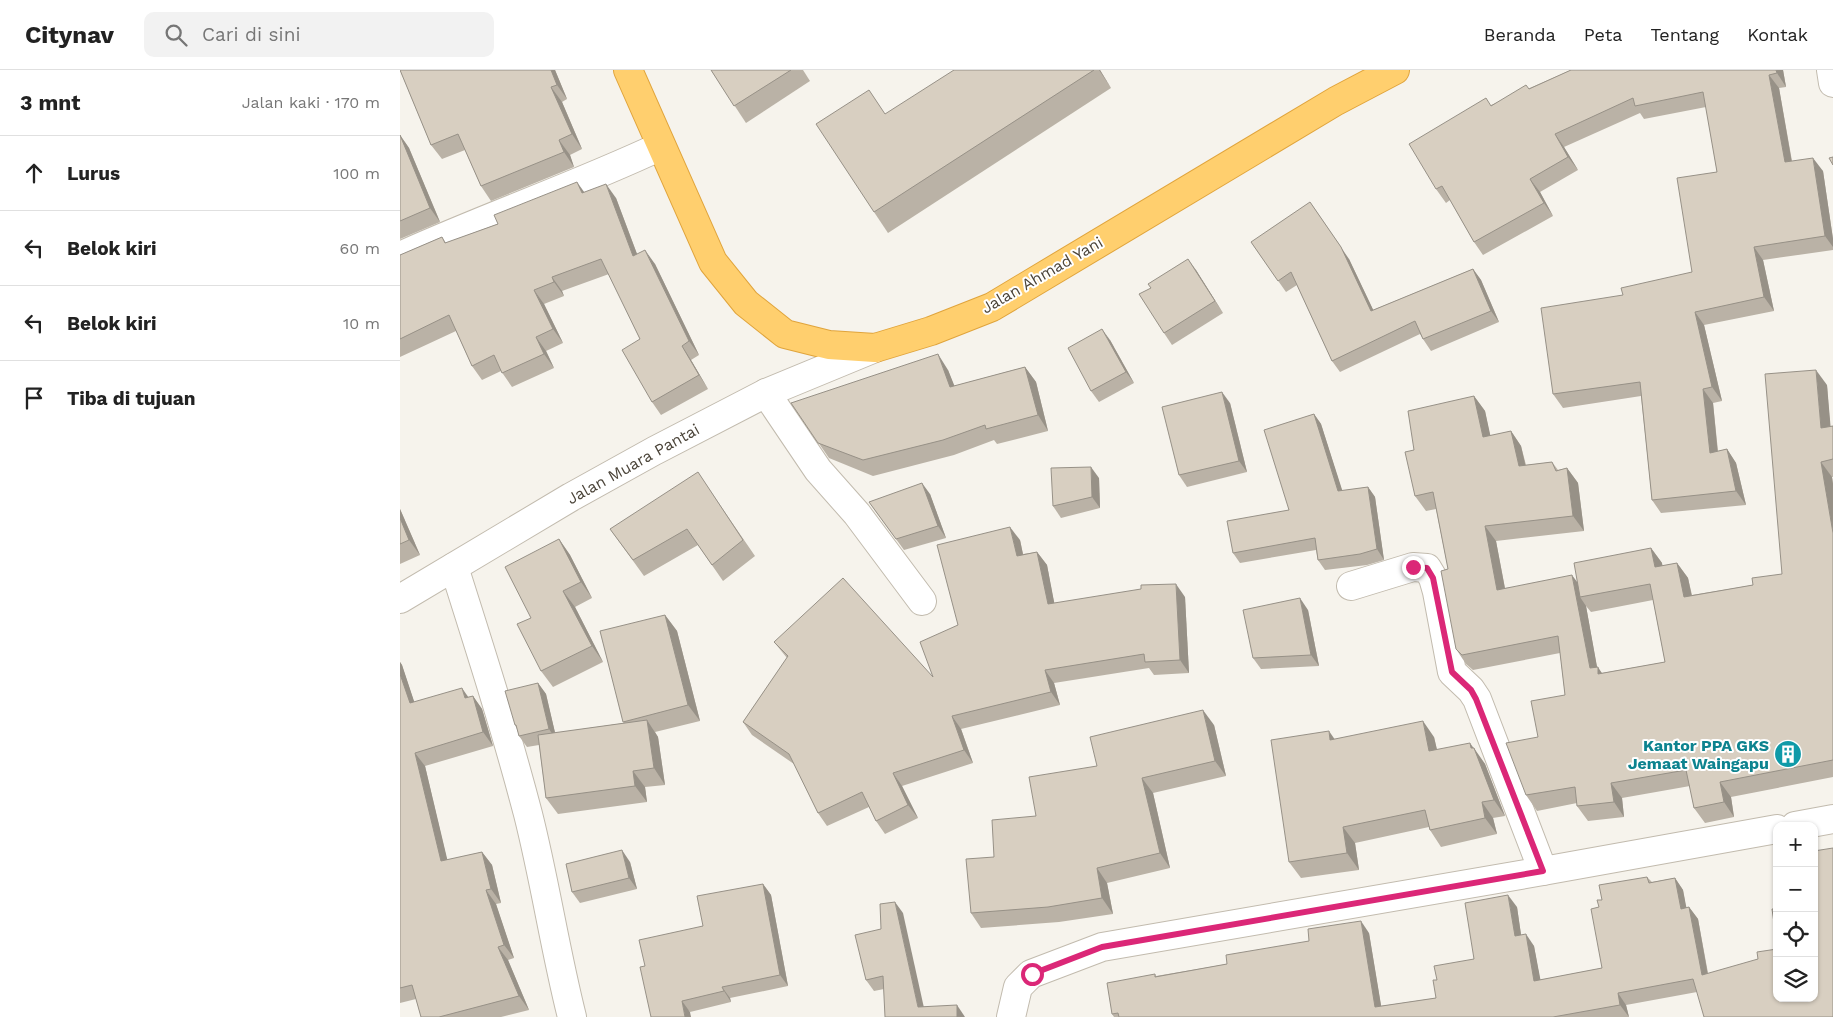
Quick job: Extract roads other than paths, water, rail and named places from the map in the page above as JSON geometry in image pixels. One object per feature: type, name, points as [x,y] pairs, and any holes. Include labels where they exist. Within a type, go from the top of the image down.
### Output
[{"type":"highway","name":"Jalan Ahmad Yani","points":[[628,70],[713,262],[746,303],[785,334],[829,344],[875,348],[931,331],[992,307],[1336,101],[1395,70]]},
{"type":"street","points":[[400,256],[662,146]]},
{"type":"street","name":"Jalan Muara Pantai","points":[[400,599],[654,451],[766,393],[875,348]]},
{"type":"street","points":[[766,393],[818,470],[857,514],[922,601]]},
{"type":"street","points":[[454,567],[492,688],[528,815],[572,1017]]},
{"type":"street","points":[[1351,586],[1413,567],[1427,568],[1433,578],[1437,592],[1452,672],[1471,690],[1476,699],[1543,871]]},
{"type":"street","points":[[1817,822],[1833,819]]},
{"type":"street","points":[[1011,1017],[1018,987],[1032,974],[1102,947],[1773,830]]},
{"type":"place","name":"Kantor PPA GKS Jemaat Waingapu","points":[[1788,754]]}]
